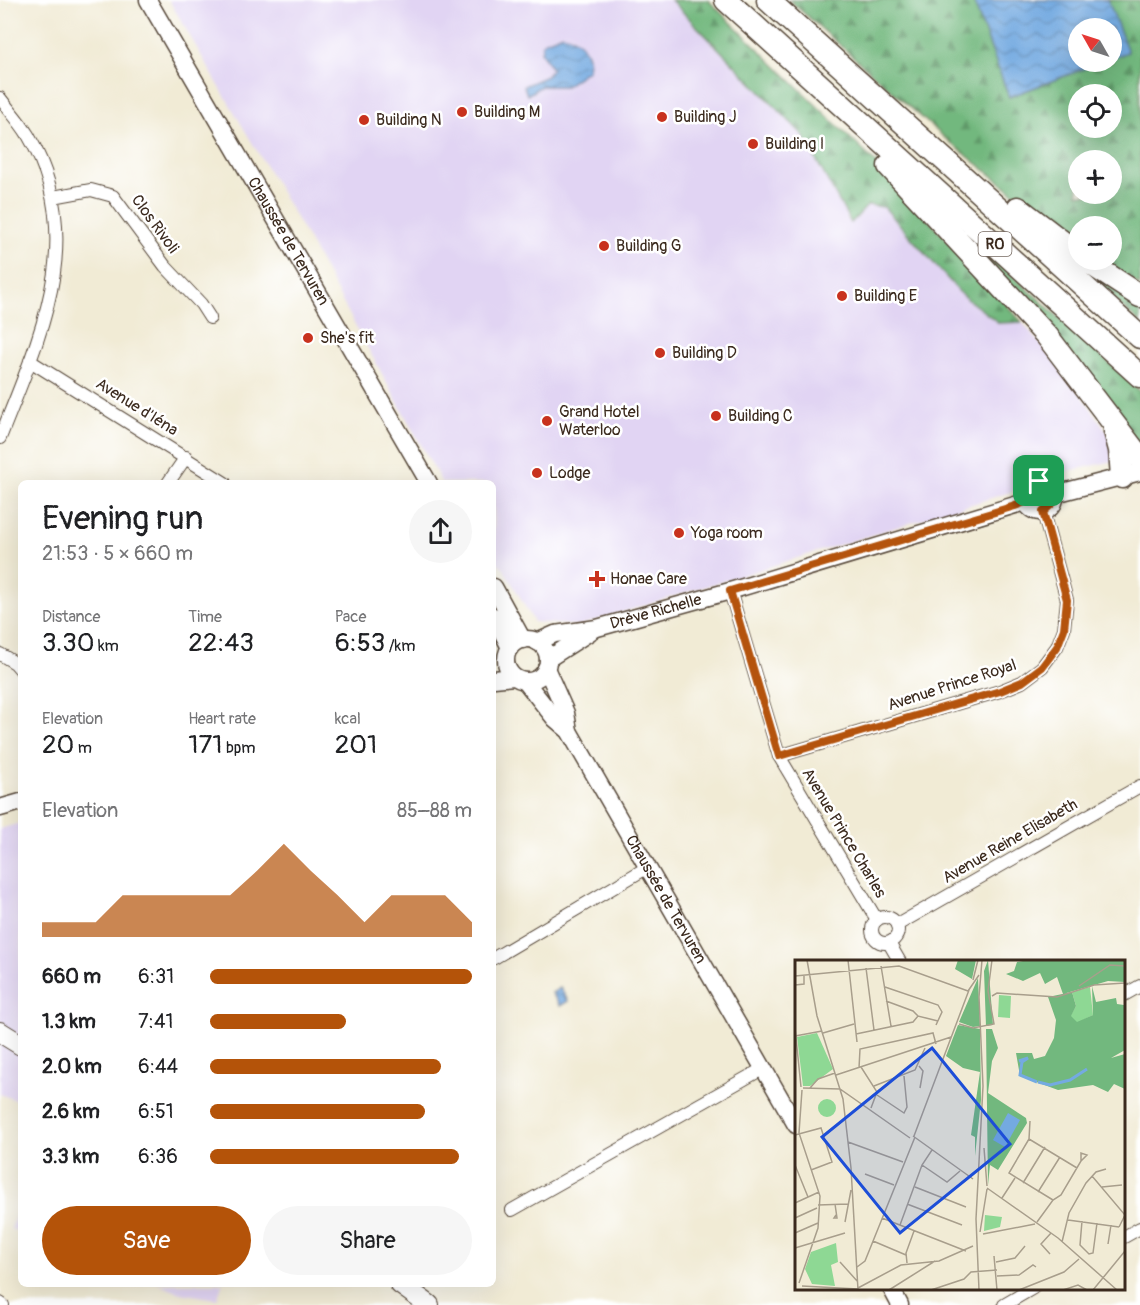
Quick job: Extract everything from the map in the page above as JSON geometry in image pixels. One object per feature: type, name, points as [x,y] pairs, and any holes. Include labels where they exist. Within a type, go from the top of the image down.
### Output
[{"type":"highway","name":"R0","points":[[726,0],[1140,376]]},
{"type":"highway","name":"R0","points":[[768,0],[1140,337]]},
{"type":"highway","points":[[849,112],[859,134],[1047,336],[1140,458]]},
{"type":"highway","points":[[951,165],[981,179],[1068,246]]},
{"type":"highway","points":[[1101,270],[1140,296]]},
{"type":"highway","points":[[1111,421],[1120,450],[1131,474]]},
{"type":"main road","name":"Chaussée de Tervuren","points":[[148,0],[427,480]]},
{"type":"main road","points":[[1055,494],[1131,474]]},
{"type":"main road","points":[[1034,482],[1050,485],[1055,494],[1054,502],[1043,512],[1029,508],[1025,502],[1025,490],[1034,482]]},
{"type":"main road","name":"Drève Richelle","points":[[514,651],[573,630],[597,628],[730,591],[1025,502]]},
{"type":"main road","points":[[496,593],[514,651],[509,671],[519,679]]},
{"type":"main road","points":[[496,620],[514,651]]},
{"type":"main road","name":"Drève Richelle","points":[[547,663],[597,628]]},
{"type":"main road","points":[[496,679],[533,680],[547,663],[542,646],[514,651]]},
{"type":"main road","name":"Chaussée de Tervuren","points":[[547,663],[566,713],[569,731]]},
{"type":"main road","name":"Chaussée de Tervuren","points":[[519,679],[569,731],[795,1123]]},
{"type":"main road","points":[[0,808],[18,803]]},
{"type":"main road","points":[[0,1032],[18,1043]]},
{"type":"main road","points":[[404,1287],[429,1305]]},
{"type":"main road","points":[[892,1290],[900,1305]]},
{"type":"street","points":[[0,98],[28,135],[53,196],[57,247],[54,287],[30,361],[0,438]]},
{"type":"street","name":"Clos Rivoli","points":[[53,196],[91,190],[113,196],[165,267],[201,304],[210,318]]},
{"type":"street","name":"Avenue d'Iéna","points":[[30,361],[220,480]]},
{"type":"street","points":[[170,480],[186,457]]},
{"type":"street","name":"Avenue Prince Royal","points":[[779,756],[1000,691],[1022,682],[1042,667],[1062,638],[1067,600],[1043,512]]},
{"type":"street","name":"Avenue Prince Charles","points":[[730,591],[779,756],[877,920]]},
{"type":"street","points":[[0,654],[18,664]]},
{"type":"street","name":"Avenue Reine Elisabeth","points":[[897,925],[1140,786]]},
{"type":"street","points":[[496,957],[648,867]]},
{"type":"street","points":[[886,918],[897,925],[898,933],[889,943],[881,943],[875,938],[872,930],[877,920],[886,918]]},
{"type":"street","points":[[889,943],[899,960]]},
{"type":"street","points":[[1125,994],[1140,986]]},
{"type":"street","points":[[512,1210],[764,1068]]},
{"type":"street","points":[[1125,1236],[1140,1228]]},
{"type":"street","points":[[1004,1305],[1030,1290]]},
{"type":"shaded area","points":[[169,0],[671,0],[802,134],[850,223],[868,205],[884,206],[962,295],[1022,322],[1068,376],[1111,437],[1114,461],[1059,473],[1047,469],[1022,477],[1014,491],[578,626],[534,622],[502,566],[496,562],[496,480],[440,480],[299,223]]},
{"type":"shaded area","points":[[18,824],[18,1101],[0,1094],[0,829]]},
{"type":"shaded area","points":[[18,1210],[18,1231],[11,1229]]},
{"type":"shaded area","points":[[165,1287],[222,1287],[217,1299],[180,1293]]},
{"type":"green space","points":[[671,0],[708,0],[880,167],[1022,322],[999,323],[962,295],[884,207],[868,205],[851,223],[802,134]]},
{"type":"green space","points":[[789,0],[973,0],[1009,97],[1075,72],[1122,72],[1122,54],[1127,52],[1122,38],[1122,18],[1115,18],[1108,0],[1140,0],[1140,286],[1116,270],[1122,270],[1122,216],[1068,216],[1068,236],[946,139]]},
{"type":"green space","points":[[943,212],[1140,391],[1140,452]]},
{"type":"green space","points":[[1040,232],[1068,251],[1068,257]]},
{"type":"green space","points":[[1082,270],[1095,270],[1140,301],[1140,323]]},
{"type":"water","points":[[973,0],[1108,0],[1115,18],[1068,18],[1068,72],[1075,72],[1009,97]]},
{"type":"water","points":[[563,34],[574,39],[583,47],[588,57],[588,70],[565,86],[541,86],[527,95],[524,86],[547,76],[552,69],[541,52],[543,42]]},
{"type":"water","points":[[1122,36],[1128,52],[1122,54]]},
{"type":"water","points":[[560,988],[568,1001],[560,1006],[552,993]]},
{"type":"place","name":"Building M","points":[[462,112]]},
{"type":"place","name":"Building J","points":[[662,117]]},
{"type":"place","name":"Building N","points":[[364,120]]},
{"type":"place","name":"Building I","points":[[753,144]]},
{"type":"place","name":"Building G","points":[[604,246]]},
{"type":"place","name":"Building E","points":[[842,296]]},
{"type":"place","name":"She's fit","points":[[308,338]]},
{"type":"place","name":"Building D","points":[[660,353]]},
{"type":"place","name":"Building C","points":[[716,416]]},
{"type":"place","name":"Grand Hotel Waterloo","points":[[547,421]]},
{"type":"place","name":"Lodge","points":[[537,473]]},
{"type":"place","name":"Yoga room","points":[[679,533]]},
{"type":"place","name":"Honae Care","points":[[597,579]]},
{"type":"route","points":[[1039,481],[1050,485],[1055,494],[1054,502],[1043,512],[1067,600],[1062,638],[1042,667],[1032,676],[1012,687],[812,744],[779,756],[730,591],[1015,506],[1025,502],[1025,490],[1034,482],[1039,481]]}]
